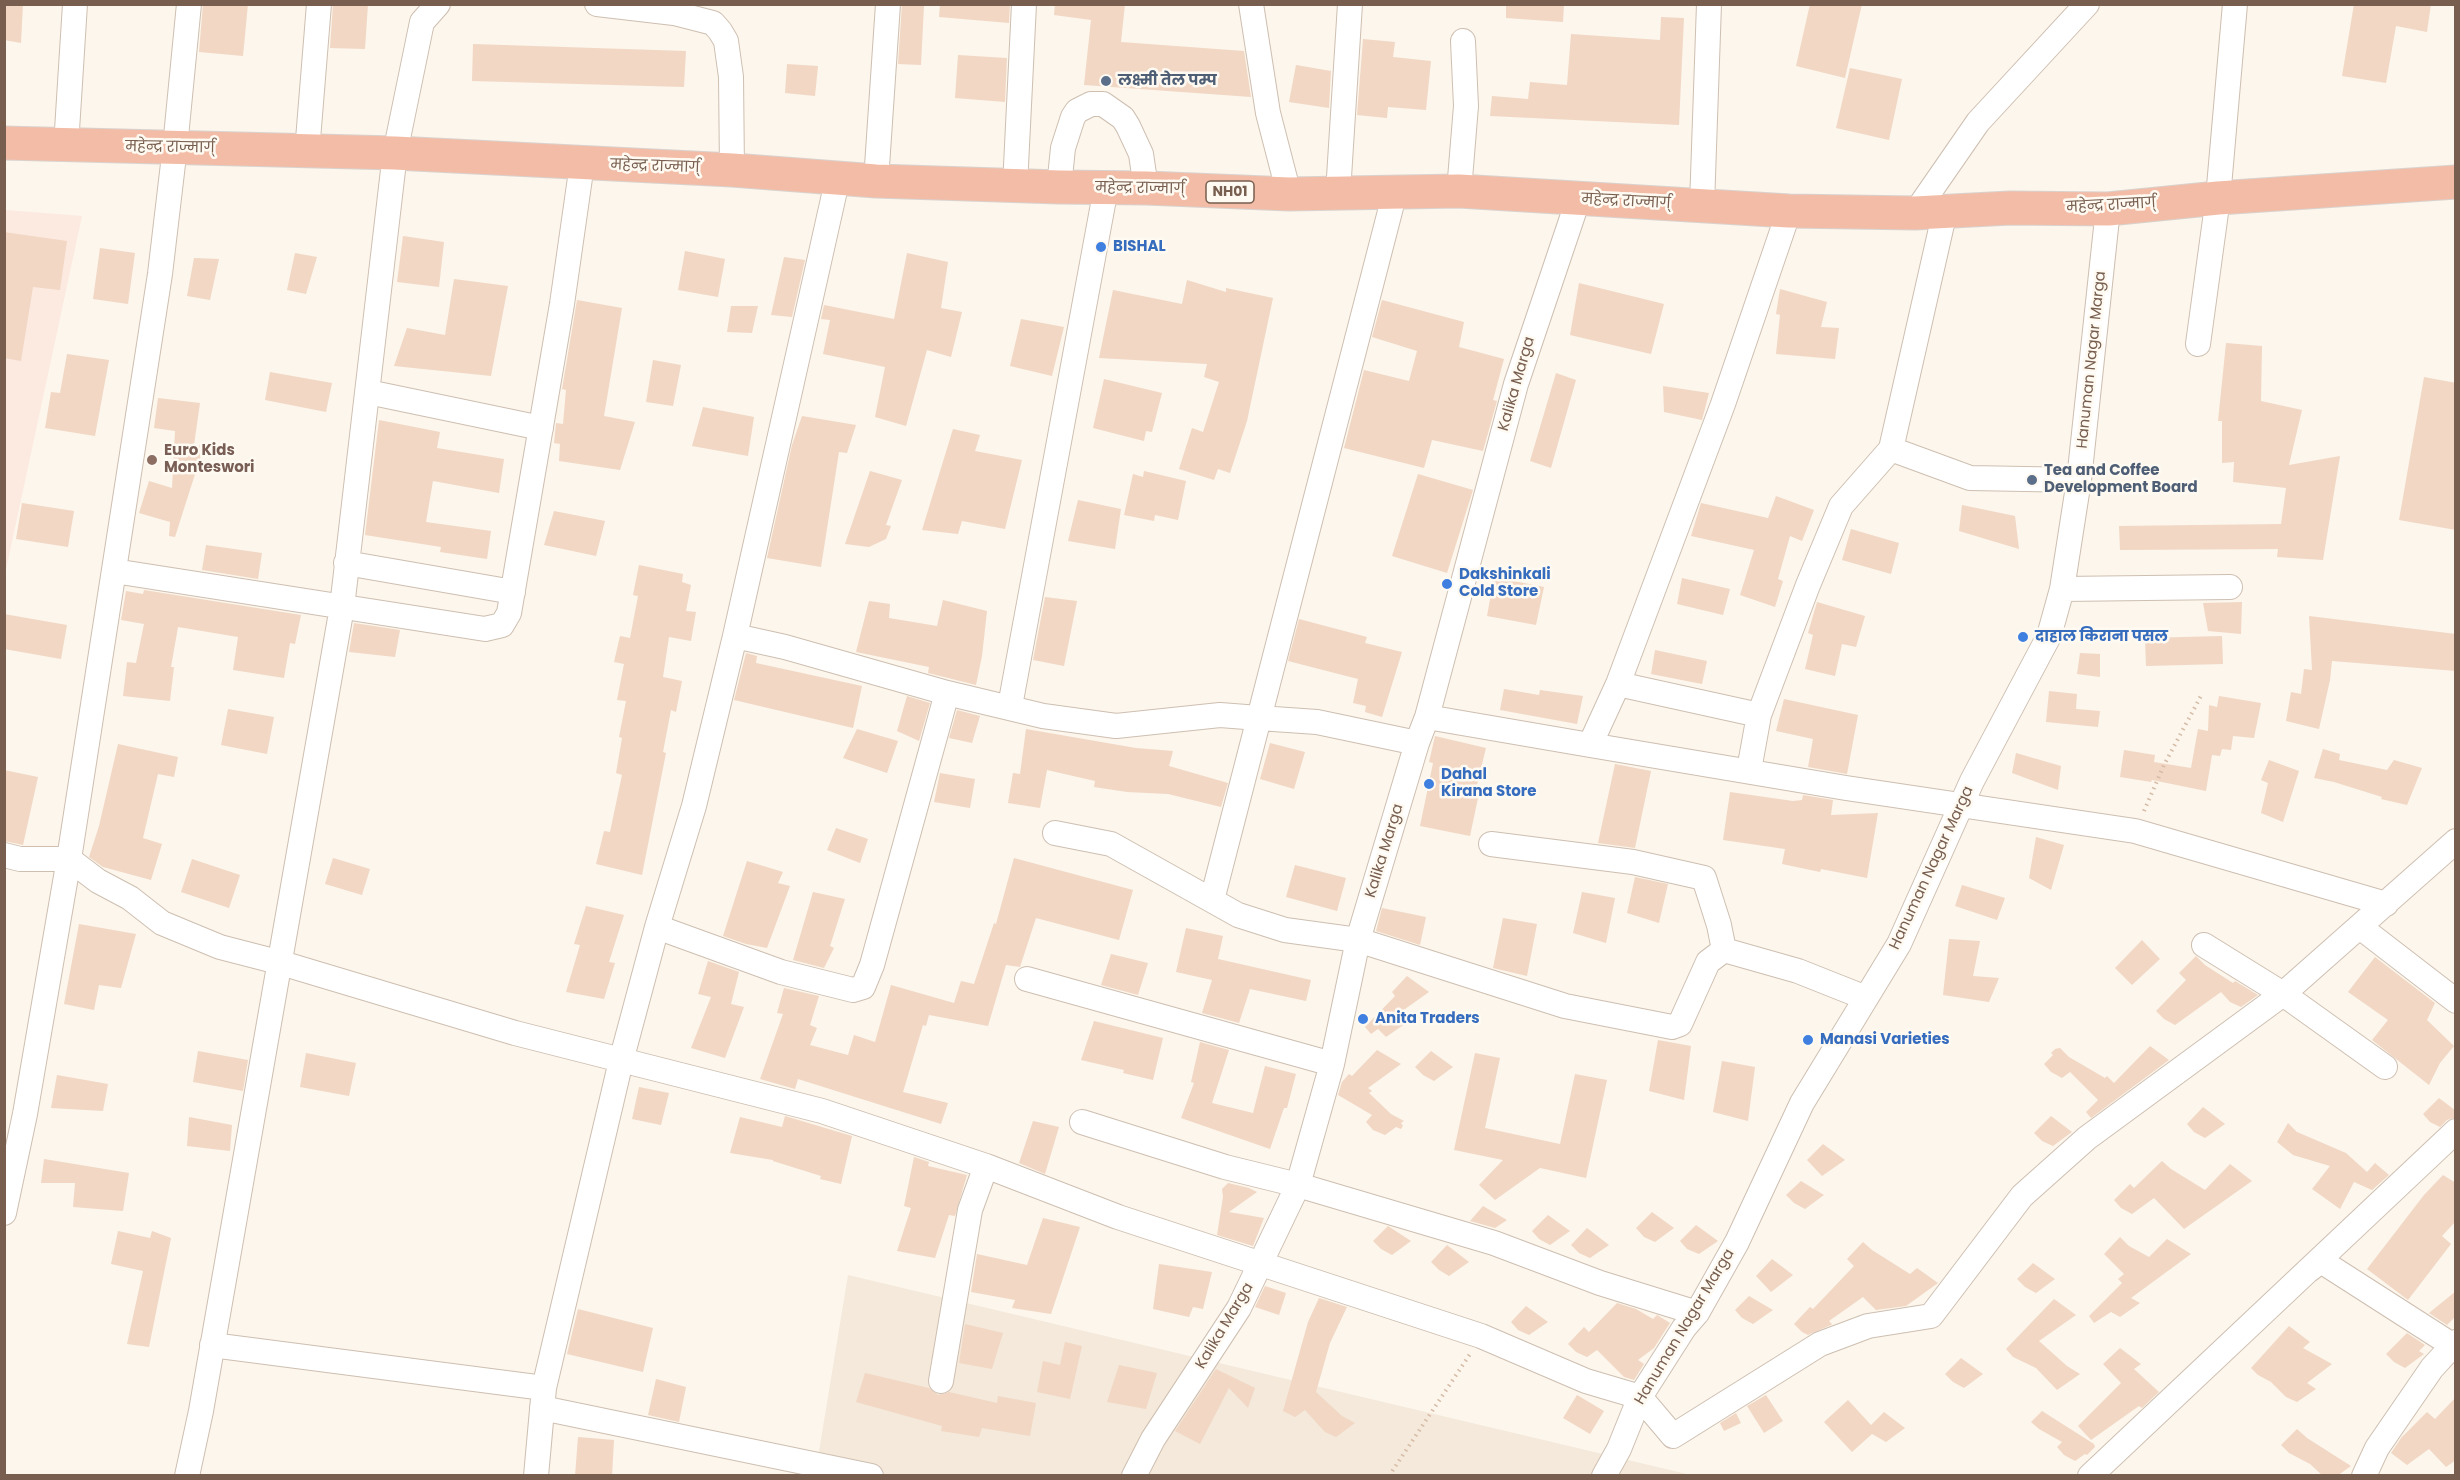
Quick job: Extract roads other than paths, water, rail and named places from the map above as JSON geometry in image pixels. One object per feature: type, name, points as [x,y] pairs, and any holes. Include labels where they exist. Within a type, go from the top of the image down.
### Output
[{"type":"highway","name":"महेन्द्र राज्मार्ग्","points":[[4,143],[395,153],[732,170],[876,181],[1015,186],[1146,188],[1289,194],[1459,190],[1578,200],[1790,211],[1930,212],[2010,208],[2108,209],[2218,198],[2456,182]]},
{"type":"street","points":[[66,146],[75,4]]},
{"type":"street","points":[[4,1213],[25,1114],[69,859],[160,274],[189,4]]},
{"type":"street","points":[[307,152],[319,4]]},
{"type":"street","points":[[187,1476],[342,607],[395,153],[422,22],[438,4]]},
{"type":"street","points":[[597,4],[674,13],[713,23],[720,31],[726,41],[731,77],[732,170]]},
{"type":"street","points":[[876,181],[888,4]]},
{"type":"street","points":[[1015,186],[1024,4]]},
{"type":"street","points":[[1251,4],[1268,113],[1289,194]]},
{"type":"street","points":[[1338,193],[1350,4]]},
{"type":"street","points":[[1702,206],[1709,4]]},
{"type":"street","points":[[1749,770],[1759,715],[1808,585],[1841,506],[1890,449],[1930,212],[1978,122],[2087,4]]},
{"type":"street","points":[[2198,344],[2218,198],[2235,4]]},
{"type":"street","points":[[1459,190],[1466,106],[1463,41]]},
{"type":"street","points":[[1059,187],[1063,148],[1073,117],[1077,111],[1091,104],[1103,104],[1123,118],[1128,126],[1140,154],[1146,188]]},
{"type":"street","points":[[114,571],[485,629],[502,625],[509,614],[513,592],[562,304],[582,164]]},
{"type":"street","points":[[536,1476],[543,1398],[621,1061],[657,927],[694,806],[735,636],[838,177]]},
{"type":"street","points":[[1010,706],[1106,188]]},
{"type":"street","points":[[1212,900],[1395,192]]},
{"type":"street","name":"Kalika Marga","points":[[1134,1476],[1153,1439],[1239,1308],[1298,1185],[1332,1064],[1358,940],[1395,824],[1417,743],[1427,717],[1516,384],[1578,200]]},
{"type":"street","name":"Hanuman Nagar Marga","points":[[1604,1476],[1619,1449],[1640,1397],[1684,1328],[1697,1313],[1737,1242],[1802,1102],[1899,944],[1961,804],[2049,636],[2062,589],[2079,480],[2108,209]]},
{"type":"street","points":[[1590,745],[1618,684],[1723,404],[1790,211]]},
{"type":"street","points":[[368,392],[541,428]]},
{"type":"street","points":[[1890,449],[1970,478],[2079,480]]},
{"type":"street","points":[[346,563],[513,592]]},
{"type":"street","points":[[2062,589],[2230,587]]},
{"type":"street","points":[[735,636],[785,647],[947,693],[1010,706],[1043,716],[1116,726],[1220,715],[1317,722],[1417,743]]},
{"type":"street","points":[[1618,684],[1759,715]]},
{"type":"street","points":[[657,927],[781,972],[853,990],[863,987],[872,965],[947,693]]},
{"type":"street","points":[[1427,717],[1846,788],[2135,831],[2386,904]]},
{"type":"street","points":[[1055,833],[1111,844],[1238,915],[1285,930],[1358,940],[1564,1006],[1672,1027],[1680,1024],[1708,963],[1724,950]]},
{"type":"street","points":[[4,855],[20,859],[69,859],[98,881],[130,898],[162,923],[220,947],[278,962],[515,1033],[822,1111],[986,1166],[1118,1217],[1481,1336],[1586,1381],[1640,1397],[1673,1436],[1820,1344],[1868,1326],[1931,1316],[2022,1196],[2087,1138],[2283,994],[2456,841]]},
{"type":"street","points":[[1491,844],[1633,862],[1704,878],[1719,925],[1724,950]]},
{"type":"street","points":[[2360,927],[2456,1002]]},
{"type":"street","points":[[2204,945],[2283,994],[2385,1067]]},
{"type":"street","points":[[1724,950],[1798,971],[1866,998]]},
{"type":"street","points":[[1027,979],[1332,1064]]},
{"type":"street","points":[[1082,1122],[1225,1167],[1298,1185],[1494,1243],[1600,1283],[1697,1313]]},
{"type":"street","points":[[2090,1476],[2456,1131]]},
{"type":"street","points":[[941,1381],[970,1210],[986,1166]]},
{"type":"street","points":[[2309,1270],[2321,1261],[2454,1346],[2432,1368],[2377,1448],[2364,1476]]},
{"type":"street","points":[[212,1345],[543,1398],[790,1468],[871,1476]]},
{"type":"place","name":"लक्ष्मी तेल पम्प","points":[[1106,81]]},
{"type":"place","name":"BISHAL","points":[[1101,247]]},
{"type":"place","name":"Euro Kids Monteswori","points":[[152,460]]},
{"type":"place","name":"Tea and Coffee Development Board","points":[[2032,480]]},
{"type":"place","name":"Dakshinkali Cold Store","points":[[1447,584]]},
{"type":"place","name":"दाहाल किराना पसल","points":[[2023,637]]},
{"type":"place","name":"Dahal Kirana Store","points":[[1429,784]]},
{"type":"place","name":"Anita Traders","points":[[1363,1019]]},
{"type":"place","name":"Manasi Varieties","points":[[1808,1040]]}]
